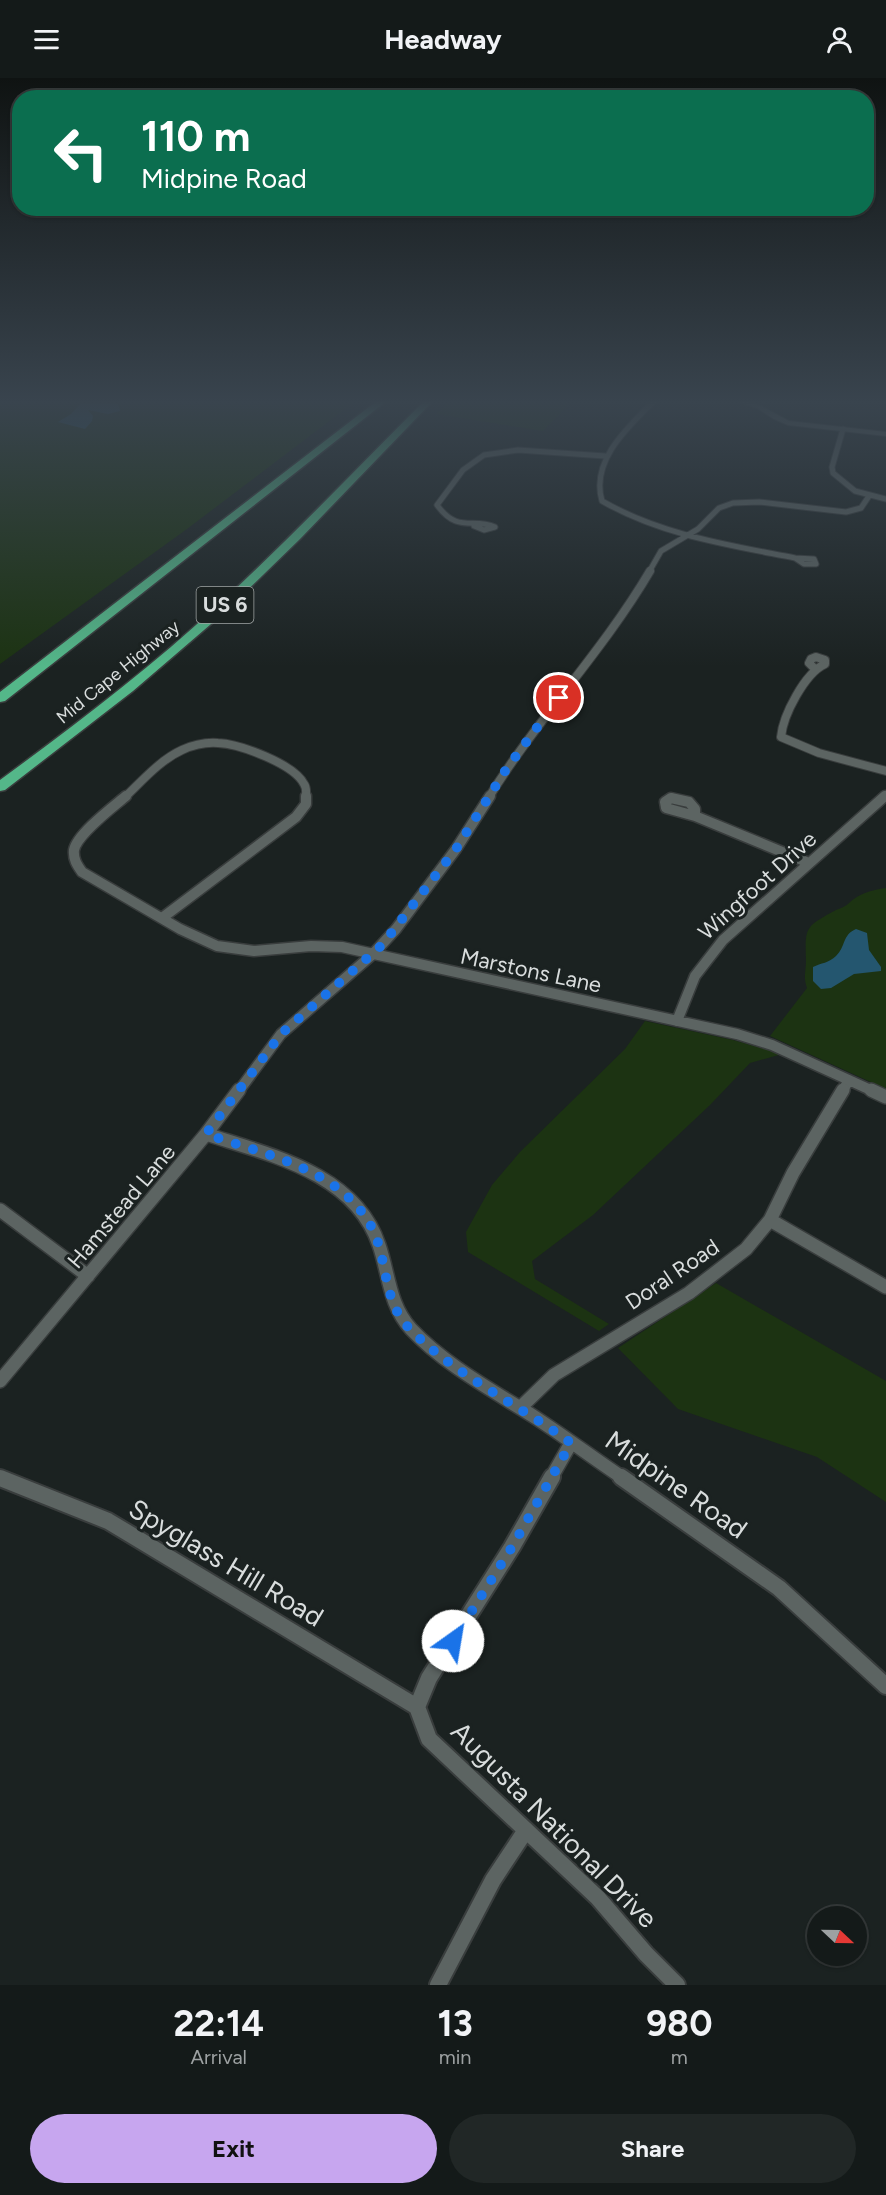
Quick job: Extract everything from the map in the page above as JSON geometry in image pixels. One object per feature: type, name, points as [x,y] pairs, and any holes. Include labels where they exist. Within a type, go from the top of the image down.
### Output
[{"type":"highway","name":"US 6","points":[[0,698],[269,489]]},
{"type":"highway","name":"Mid Cape Highway","points":[[0,788],[128,689],[212,617],[252,581],[342,489]]},
{"type":"street","points":[[447,489],[437,505],[450,518],[474,526]]},
{"type":"street","points":[[598,489],[602,501],[628,516],[686,536],[795,558]]},
{"type":"street","points":[[849,489],[886,499]]},
{"type":"street","name":"Hamstead Lane","points":[[0,1381],[206,1134],[281,1034],[392,934],[449,858],[507,768],[626,612],[657,555],[698,529],[719,508],[733,503],[759,502],[846,512],[861,508],[869,496]]},
{"type":"street","points":[[815,669],[787,714],[781,728],[782,737],[819,753],[886,771]]},
{"type":"street","name":"Marstons Lane","points":[[162,918],[296,817],[308,798],[306,786],[298,775],[273,760],[236,744],[214,742],[190,746],[167,758],[85,832],[74,846],[76,866],[82,872],[162,918],[204,941],[241,951],[327,946],[677,1021],[758,1040],[886,1097]]},
{"type":"street","name":"Wingfoot Drive","points":[[677,1021],[684,996],[692,979],[715,946],[886,795]]},
{"type":"street","points":[[695,816],[809,863]]},
{"type":"street","name":"Doral Road","points":[[519,1408],[555,1375],[689,1293],[746,1249],[770,1220],[793,1173],[849,1080]]},
{"type":"street","name":"Midpine Road","points":[[206,1134],[298,1166],[316,1175],[347,1197],[360,1209],[376,1237],[388,1288],[395,1308],[406,1326],[448,1361],[670,1509],[780,1588],[886,1686]]},
{"type":"street","points":[[0,1210],[88,1276]]},
{"type":"street","points":[[770,1220],[886,1287]]},
{"type":"street","points":[[417,1707],[429,1678],[512,1547],[571,1443]]},
{"type":"street","name":"Spyglass Hill Road","points":[[0,1479],[108,1521],[417,1707]]},
{"type":"street","name":"Augusta National Drive","points":[[417,1707],[429,1739],[598,1898],[646,1954],[677,1985]]},
{"type":"street","points":[[438,1985],[493,1880],[526,1830]]},
{"type":"green space","points":[[0,489],[240,489],[187,529],[0,664]]},
{"type":"green space","points":[[886,888],[886,1089],[770,1036],[807,988],[806,941],[809,929],[818,920],[846,906],[860,895]]},
{"type":"green space","points":[[645,1021],[733,1040],[782,1054],[750,1063],[710,1105],[593,1215],[532,1261],[535,1279],[609,1324],[599,1331],[468,1252],[466,1232],[492,1185],[520,1152],[625,1049]]},
{"type":"green space","points":[[716,1283],[886,1381],[886,1502],[817,1457],[678,1409],[618,1348]]},
{"type":"water","points":[[856,929],[867,933],[869,950],[881,967],[881,971],[854,974],[831,988],[821,989],[813,981],[813,967],[828,962],[836,956],[848,934]]},
{"type":"route","points":[[453,1641],[512,1547],[571,1443],[448,1361],[406,1326],[395,1308],[388,1288],[376,1237],[360,1209],[347,1197],[316,1175],[298,1166],[206,1134],[281,1034],[358,967],[396,929],[456,849],[507,768],[559,698]]}]
